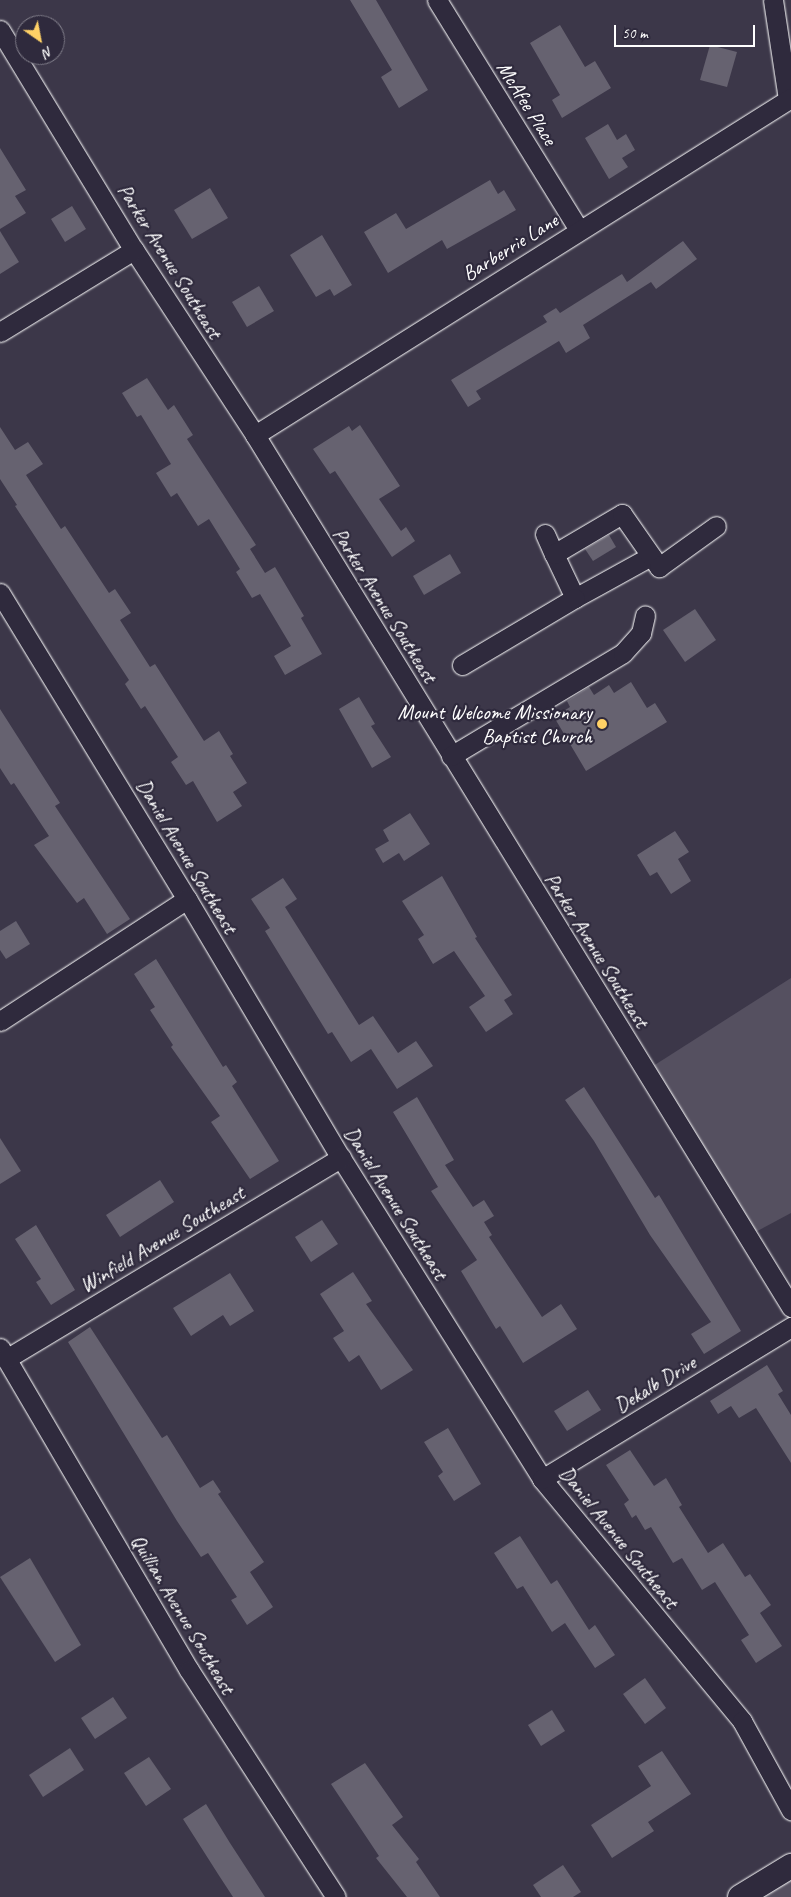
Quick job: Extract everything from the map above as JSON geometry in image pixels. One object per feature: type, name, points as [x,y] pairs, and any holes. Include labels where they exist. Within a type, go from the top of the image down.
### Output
[{"type":"main road","points":[[740,1897],[791,1866]]},
{"type":"street","name":"McAfee Place","points":[[437,0],[579,230]]},
{"type":"street","points":[[773,0],[790,98]]},
{"type":"street","name":"Parker Avenue Southeast","points":[[0,30],[134,250],[254,435],[791,1307]]},
{"type":"street","name":"Barberrie Lane","points":[[254,435],[790,98]]},
{"type":"street","points":[[0,332],[134,250]]},
{"type":"street","points":[[554,554],[622,514],[659,567],[716,526]]},
{"type":"street","points":[[545,534],[575,598]]},
{"type":"street","points":[[462,665],[575,598],[651,556]]},
{"type":"street","name":"Daniel Avenue Southeast","points":[[0,593],[188,899],[340,1158],[542,1479],[742,1721],[791,1810]]},
{"type":"street","points":[[452,756],[623,653],[641,633],[646,615]]},
{"type":"street","points":[[0,1021],[188,899]]},
{"type":"street","name":"Winfield Avenue Southeast","points":[[3,1353],[340,1158]]},
{"type":"street","name":"Dekalb Drive","points":[[542,1479],[791,1327]]},
{"type":"street","name":"Quillian Avenue Southeast","points":[[3,1353],[189,1670],[336,1897]]},
{"type":"shaded area","points":[[791,978],[791,1213],[748,1236],[650,1068]]},
{"type":"shaded area","points":[[791,1866],[791,1897],[742,1897]]},
{"type":"building","points":[[350,0],[376,0],[428,90],[399,108],[381,77],[392,70]]},
{"type":"building","points":[[560,25],[585,67],[595,61],[611,88],[562,118],[552,100],[560,95],[530,43]]},
{"type":"building","points":[[710,45],[737,52],[727,87],[700,80]]},
{"type":"building","points":[[608,124],[617,140],[626,134],[635,150],[622,158],[628,167],[609,179],[585,138]]},
{"type":"building","points":[[0,148],[26,190],[15,196],[26,213],[0,229]]},
{"type":"building","points":[[490,180],[498,194],[504,190],[516,210],[447,249],[442,240],[388,273],[364,232],[396,213],[406,229]]},
{"type":"building","points":[[210,188],[228,218],[192,239],[174,210]]},
{"type":"building","points":[[72,206],[86,229],[65,242],[51,219]]},
{"type":"building","points":[[0,231],[19,262],[0,274]]},
{"type":"building","points":[[322,235],[352,285],[334,296],[330,289],[316,297],[290,255]]},
{"type":"building","points":[[683,241],[697,259],[656,289],[651,282],[583,325],[590,338],[566,353],[559,341],[476,391],[481,399],[468,407],[451,380],[547,322],[543,316],[556,308],[560,313],[622,274],[627,282]]},
{"type":"building","points":[[259,286],[274,311],[247,327],[232,302]]},
{"type":"building","points":[[147,378],[168,410],[174,405],[193,435],[187,439],[256,545],[250,549],[265,573],[275,567],[304,616],[301,618],[322,654],[285,675],[274,656],[291,646],[260,594],[252,598],[236,572],[240,569],[209,519],[198,526],[177,493],[171,497],[156,473],[171,464],[141,415],[137,417],[122,393]]},
{"type":"building","points":[[360,425],[400,486],[379,499],[401,531],[406,527],[415,541],[392,557],[335,471],[330,474],[313,449],[349,426],[352,431]]},
{"type":"building","points":[[0,427],[15,450],[28,442],[43,464],[26,475],[61,529],[65,526],[109,593],[115,589],[131,613],[120,620],[150,667],[155,664],[204,741],[219,731],[233,754],[230,756],[247,783],[233,792],[242,806],[217,822],[193,781],[186,785],[171,762],[178,757],[145,706],[141,709],[125,684],[129,680],[15,506],[17,505],[0,479]]},
{"type":"building","points":[[609,535],[616,547],[593,561],[585,549]]},
{"type":"building","points":[[450,554],[461,573],[424,595],[413,576]]},
{"type":"building","points":[[695,609],[716,640],[685,662],[663,630]]},
{"type":"building","points":[[631,682],[647,708],[655,703],[667,722],[586,771],[554,717],[570,707],[567,701],[589,687],[594,695],[609,685],[614,693]]},
{"type":"building","points":[[359,697],[375,724],[371,726],[391,757],[372,768],[339,709]]},
{"type":"building","points":[[0,709],[60,803],[55,806],[130,919],[107,934],[84,898],[77,903],[34,845],[49,836],[14,783],[11,785],[0,768]]},
{"type":"building","points":[[410,813],[430,844],[404,861],[399,853],[383,863],[375,849],[389,841],[383,830]]},
{"type":"building","points":[[675,831],[689,852],[678,859],[691,881],[671,894],[657,872],[650,876],[637,855]]},
{"type":"building","points":[[442,876],[477,937],[475,938],[512,995],[504,1000],[513,1014],[486,1032],[469,1007],[485,996],[454,951],[433,964],[418,939],[424,935],[402,901]]},
{"type":"building","points":[[283,878],[297,899],[285,907],[359,1025],[373,1016],[398,1053],[416,1041],[433,1066],[397,1089],[371,1049],[351,1062],[332,1032],[328,1034],[265,931],[270,928],[251,899]]},
{"type":"building","points":[[16,921],[30,944],[6,959],[0,950],[0,931]]},
{"type":"building","points":[[156,959],[223,1067],[226,1065],[237,1082],[232,1086],[279,1161],[250,1179],[211,1122],[220,1116],[171,1047],[173,1045],[150,1010],[155,1007],[134,974]]},
{"type":"building","points":[[584,1087],[655,1198],[659,1195],[741,1331],[704,1354],[691,1334],[711,1322],[650,1235],[594,1141],[565,1100]]},
{"type":"building","points":[[417,1097],[454,1160],[445,1165],[473,1207],[484,1200],[494,1216],[484,1222],[492,1235],[489,1237],[542,1317],[561,1304],[577,1329],[523,1363],[500,1326],[496,1329],[461,1271],[477,1260],[431,1191],[438,1187],[393,1112]]},
{"type":"building","points":[[0,1138],[21,1171],[0,1184]]},
{"type":"building","points":[[160,1180],[174,1202],[120,1237],[106,1215]]},
{"type":"building","points":[[322,1220],[338,1244],[311,1262],[295,1237]]},
{"type":"building","points":[[36,1225],[75,1290],[51,1305],[36,1282],[41,1279],[15,1239]]},
{"type":"building","points":[[353,1272],[372,1301],[366,1304],[413,1370],[381,1390],[359,1355],[349,1362],[333,1338],[344,1331],[320,1294]]},
{"type":"building","points":[[230,1273],[254,1311],[230,1326],[223,1315],[191,1336],[173,1308]]},
{"type":"building","points":[[90,1327],[162,1438],[167,1435],[200,1488],[213,1480],[221,1492],[218,1494],[264,1562],[250,1572],[273,1607],[247,1625],[231,1600],[237,1597],[208,1553],[201,1557],[177,1521],[68,1342]]},
{"type":"building","points":[[767,1365],[783,1391],[778,1394],[791,1415],[791,1463],[756,1408],[739,1418],[731,1406],[718,1414],[710,1401]]},
{"type":"building","points":[[588,1390],[601,1410],[567,1431],[554,1411]]},
{"type":"building","points":[[448,1428],[481,1484],[454,1501],[438,1476],[443,1472],[424,1442]]},
{"type":"building","points":[[630,1450],[654,1486],[666,1478],[682,1505],[679,1507],[708,1553],[723,1543],[745,1577],[750,1574],[771,1605],[760,1613],[782,1646],[756,1663],[741,1640],[749,1635],[715,1582],[702,1590],[682,1558],[673,1563],[651,1527],[645,1530],[636,1515],[632,1518],[624,1504],[629,1500],[606,1465]]},
{"type":"building","points":[[520,1536],[551,1584],[557,1580],[589,1630],[595,1625],[615,1655],[595,1668],[565,1623],[552,1632],[523,1586],[517,1589],[494,1553]]},
{"type":"building","points":[[30,1558],[81,1645],[55,1662],[0,1577]]},
{"type":"building","points":[[645,1678],[666,1708],[645,1724],[623,1694]]},
{"type":"building","points":[[113,1697],[127,1718],[95,1739],[81,1718]]},
{"type":"building","points":[[552,1710],[565,1731],[541,1746],[528,1725]]},
{"type":"building","points":[[70,1748],[84,1770],[43,1797],[29,1775]]},
{"type":"building","points":[[662,1751],[691,1794],[648,1822],[654,1831],[612,1858],[591,1825],[651,1786],[638,1766]]},
{"type":"building","points":[[149,1757],[171,1789],[146,1806],[124,1773]]},
{"type":"building","points":[[365,1763],[403,1817],[392,1825],[419,1859],[416,1862],[440,1897],[407,1897],[376,1858],[379,1856],[331,1784]]},
{"type":"building","points":[[206,1804],[265,1897],[233,1897],[183,1819]]},
{"type":"building","points":[[563,1865],[581,1892],[573,1897],[541,1897],[533,1885]]},
{"type":"place","name":"Mount Welcome Missionary Baptist Church","points":[[602,724]]}]
